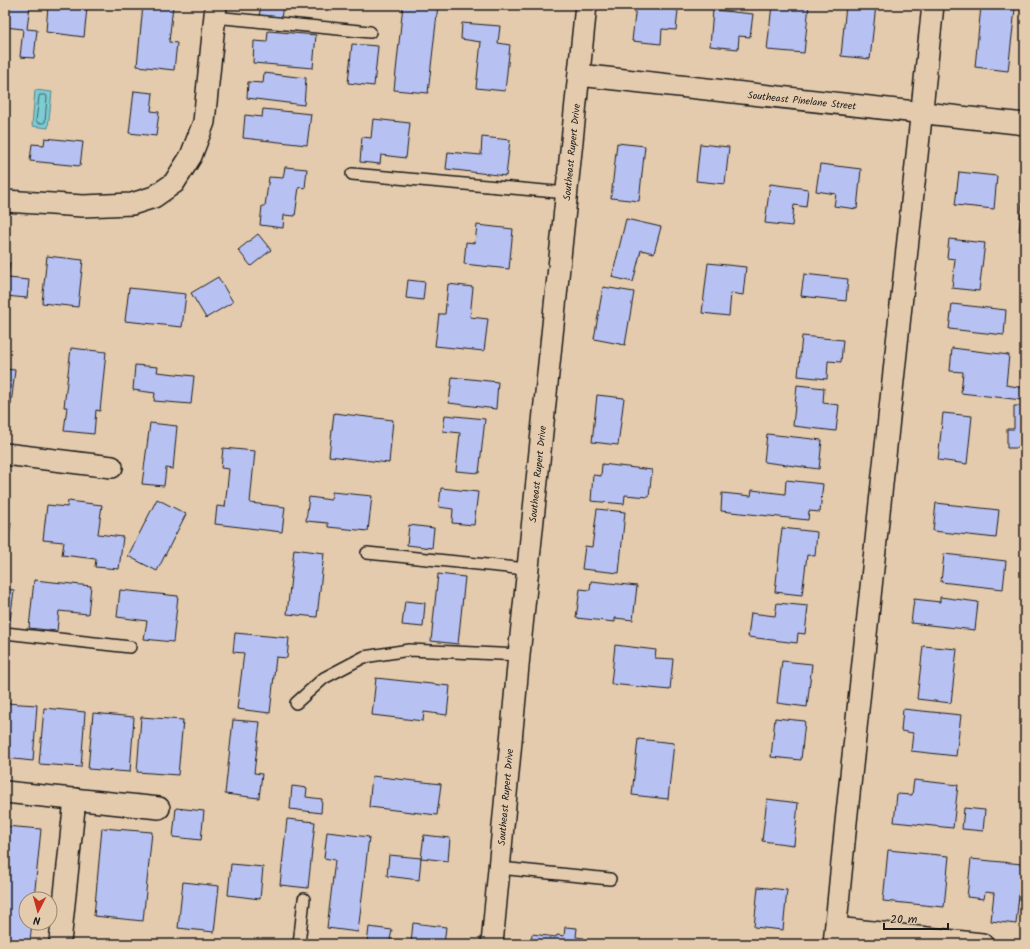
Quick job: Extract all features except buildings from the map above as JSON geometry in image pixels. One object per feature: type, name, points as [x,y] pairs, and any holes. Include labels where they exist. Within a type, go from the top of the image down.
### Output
[{"type":"street","name":"Southeast Rupert Drive","points":[[492,944],[527,569],[586,5]]},
{"type":"street","points":[[933,5],[835,936],[982,944]]},
{"type":"street","points":[[5,201],[83,206],[132,204],[154,197],[174,183],[191,156],[204,122],[215,11]]},
{"type":"street","name":"Southeast Pinelane Street","points":[[579,75],[921,114],[1025,124]]},
{"type":"street","points":[[5,454],[112,467]]},
{"type":"street","points":[[5,792],[159,808]]},
{"type":"street","points":[[60,942],[75,799]]},
{"type":"lane","points":[[215,11],[370,32]]},
{"type":"lane","points":[[352,174],[567,193]]},
{"type":"lane","points":[[367,553],[527,569]]},
{"type":"lane","points":[[5,633],[130,647]]},
{"type":"lane","points":[[296,703],[324,678],[364,657],[408,650],[519,655]]},
{"type":"lane","points":[[499,868],[610,880]]},
{"type":"lane","points":[[299,944],[304,899]]},
{"type":"water","points":[[35,90],[52,92],[48,128],[32,126]]}]
